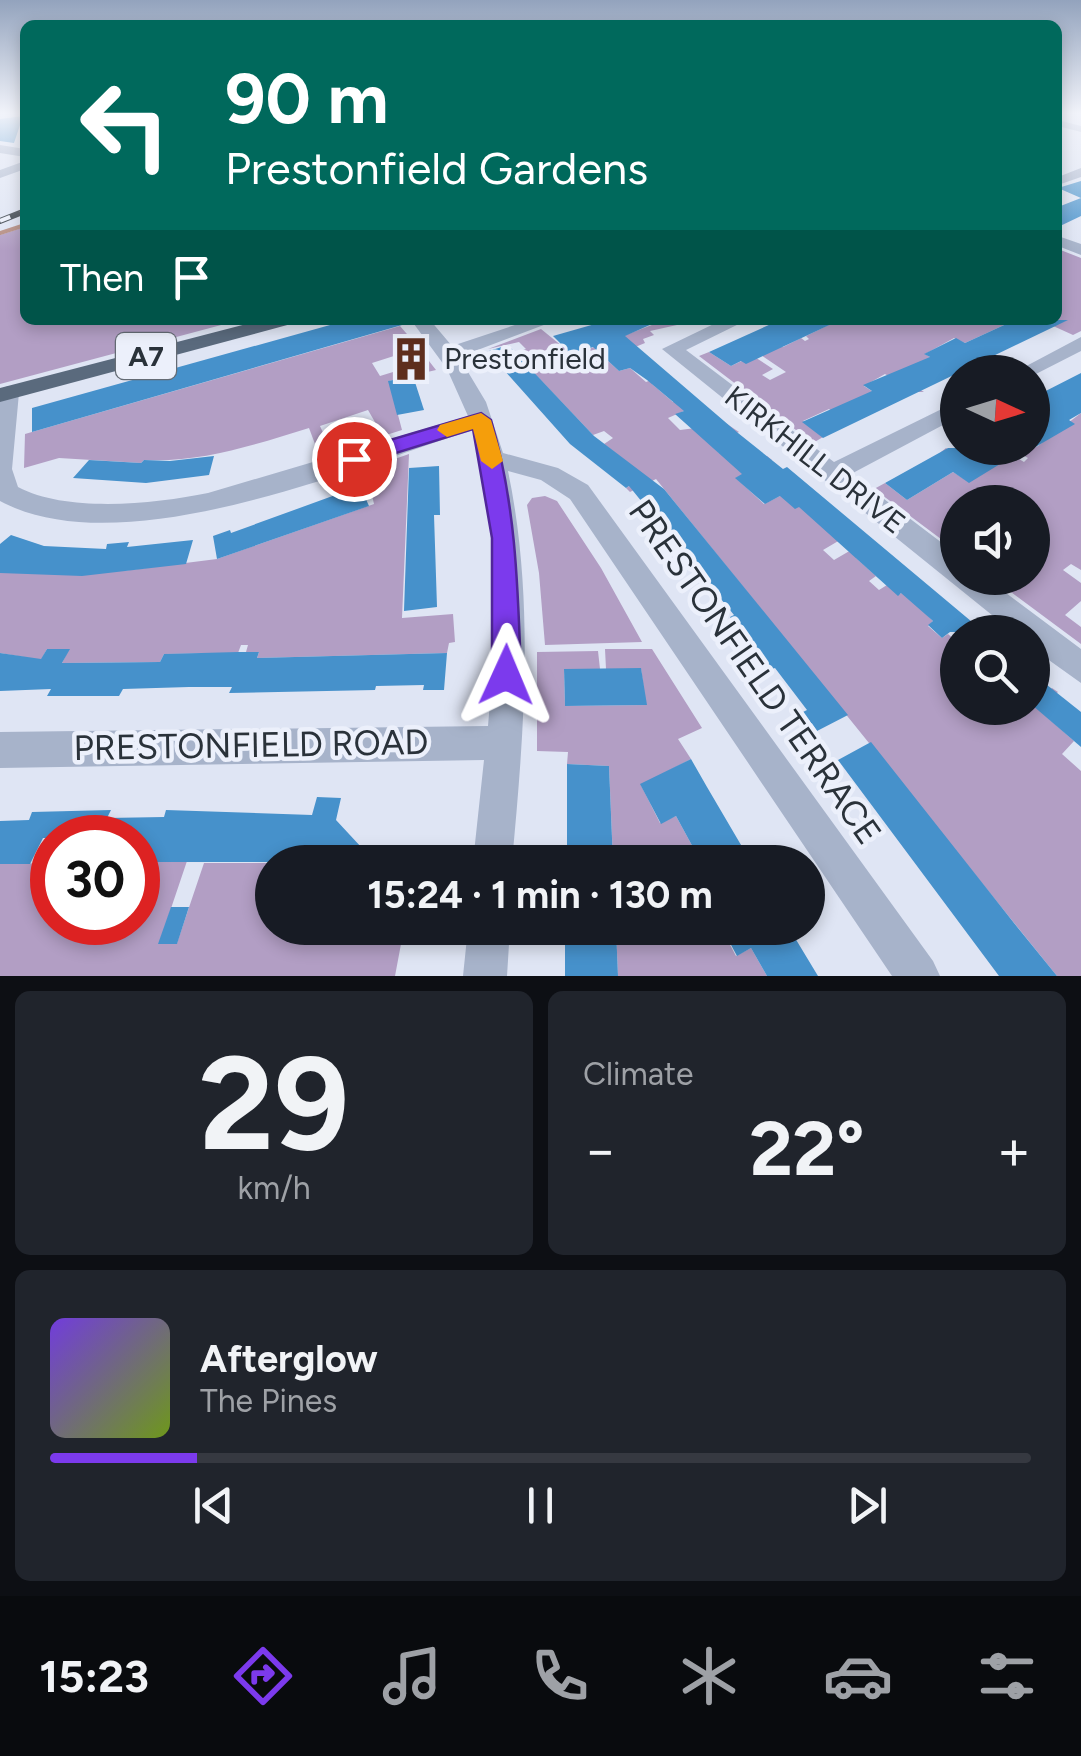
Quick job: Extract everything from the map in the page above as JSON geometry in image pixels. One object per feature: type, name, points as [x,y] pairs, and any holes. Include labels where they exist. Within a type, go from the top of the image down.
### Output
[{"type":"main road","name":"A7","points":[[4,394],[265,325]]},
{"type":"street","points":[[424,325],[448,354],[481,420],[492,458],[504,538],[508,602],[494,845]]},
{"type":"street","points":[[448,354],[533,325]]},
{"type":"street","name":"KIRKHILL DRIVE","points":[[727,325],[672,350],[940,557]]},
{"type":"street","points":[[1050,359],[1081,343]]},
{"type":"street","points":[[4,394],[0,469],[8,493],[26,503],[90,512],[154,511],[208,504],[481,420]]},
{"type":"street","points":[[833,473],[940,417]]},
{"type":"street","name":"PRESTONFIELD TERRACE","points":[[492,458],[529,466],[579,492],[918,976]]},
{"type":"street","points":[[988,595],[1081,668]]},
{"type":"street","name":"PRESTONFIELD ROAD","points":[[0,750],[502,743]]},
{"type":"street","points":[[485,976],[487,945]]},
{"type":"shaded area","points":[[20,229],[20,325],[221,325],[0,384],[0,235]]},
{"type":"shaded area","points":[[1062,251],[1081,258],[1081,331],[1073,335],[1051,325],[1062,325]]},
{"type":"shaded area","points":[[652,325],[677,325],[650,331],[654,335],[643,339],[645,343],[606,359],[619,371],[630,368],[646,382],[667,374],[652,384],[673,402],[681,399],[702,403],[668,418],[680,430],[727,424],[739,432],[711,445],[719,453],[729,449],[747,465],[767,456],[772,460],[736,478],[764,504],[796,488],[819,496],[840,540],[823,550],[834,560],[870,539],[878,545],[856,558],[876,576],[869,581],[879,590],[887,585],[898,595],[903,592],[933,621],[928,626],[940,636],[940,725],[1050,725],[1050,720],[1074,741],[1062,754],[1081,771],[1081,976],[1057,976],[656,479],[630,492],[626,488],[645,476],[604,444],[613,438],[604,431],[593,435],[515,353],[526,349],[519,342],[488,349],[541,329],[573,355]]},
{"type":"shaded area","points":[[829,325],[1004,325],[965,343],[954,338],[925,354],[933,359],[898,376],[924,392],[915,392],[885,374],[864,386],[892,404],[850,424],[829,409],[803,421],[823,437],[813,443],[699,356],[709,352],[731,366],[748,358],[747,352],[773,369],[762,375],[770,380],[786,372],[761,355],[770,339],[783,347],[801,338],[809,339],[806,336]]},
{"type":"shaded area","points":[[400,326],[419,348],[372,363],[380,376],[429,361],[436,370],[389,381],[402,430],[383,436],[368,410],[320,426],[327,441],[315,444],[309,428],[227,452],[186,459],[141,463],[59,458],[24,468],[25,434]]},
{"type":"shaded area","points":[[1081,413],[1081,570],[1071,564],[1063,570],[1081,583],[1081,601],[1065,615],[1081,627],[1081,644],[1050,621],[1050,615],[1042,615],[1015,595],[1050,595],[1050,485],[940,485],[940,538],[874,489],[885,483],[907,500],[953,472],[969,482],[978,476],[961,465],[1050,465],[1050,437]]},
{"type":"shaded area","points":[[409,454],[402,618],[453,614],[455,642],[449,643],[447,653],[257,658],[259,652],[246,652],[248,645],[241,645],[238,653],[164,654],[160,662],[62,663],[69,649],[47,649],[41,660],[0,653],[0,564],[122,571],[217,559],[374,504],[366,469]]},
{"type":"shaded area","points":[[545,496],[557,501],[601,568],[642,642],[545,645],[539,573],[527,505],[532,498]]},
{"type":"shaded area","points":[[605,649],[652,649],[702,728],[678,739],[691,759],[641,785],[660,823],[676,816],[692,845],[612,845],[609,766],[567,764],[568,752],[537,751],[537,652],[598,651],[600,669],[564,669],[565,706],[646,705],[641,669],[606,669]]},
{"type":"shaded area","points":[[187,861],[160,941],[160,862]]},
{"type":"shaded area","points":[[30,863],[30,945],[160,945],[177,943],[204,863],[255,863],[255,945],[401,945],[395,976],[0,976],[0,864]]},
{"type":"shaded area","points":[[617,945],[730,945],[736,956],[751,948],[767,976],[618,976]]},
{"type":"building","points":[[1081,181],[1081,198],[1062,190]]},
{"type":"building","points":[[1081,198],[1081,216],[1062,225],[1062,205]]},
{"type":"building","points":[[330,325],[402,325],[32,432],[32,408]]},
{"type":"building","points":[[592,325],[650,325],[625,336],[738,433],[783,469],[787,467],[964,615],[940,615],[940,636],[928,625],[933,621],[901,593],[898,596],[799,507],[795,509],[780,496],[765,504],[735,478],[742,474],[675,414],[684,411],[647,380],[630,368],[619,371],[593,347],[572,355],[553,336]]},
{"type":"building","points":[[769,325],[829,325],[746,364],[741,361],[731,366],[709,352]]},
{"type":"building","points":[[1004,325],[1058,325],[995,355],[940,355],[940,382],[823,438],[802,422],[872,391],[863,385],[930,357],[924,354],[956,338],[965,343]]},
{"type":"building","points":[[508,345],[594,436],[664,489],[848,715],[817,731],[803,712],[807,710],[775,668],[770,670],[730,617],[734,615],[629,486],[626,488],[570,444],[489,351]]},
{"type":"building","points":[[1081,373],[1081,413],[1069,420],[1075,424],[1050,439],[1050,389]]},
{"type":"building","points":[[413,376],[424,410],[397,415],[388,381]]},
{"type":"building","points":[[940,452],[940,465],[998,465],[969,483],[953,472],[907,500],[885,483]]},
{"type":"building","points":[[214,456],[209,475],[146,483],[73,478],[89,460],[141,463]]},
{"type":"building","points":[[439,466],[440,515],[434,515],[437,607],[404,611],[409,468]]},
{"type":"building","points":[[360,486],[369,506],[217,559],[213,536]]},
{"type":"building","points":[[11,535],[44,546],[106,549],[107,544],[129,542],[127,547],[193,540],[186,564],[82,576],[0,573],[0,544]]},
{"type":"building","points":[[47,649],[70,649],[62,663],[160,662],[164,654],[238,652],[259,652],[257,658],[447,653],[444,690],[423,690],[424,685],[229,693],[232,687],[189,687],[123,689],[119,696],[47,696],[51,689],[0,691],[0,653],[41,659]]},
{"type":"building","points":[[641,668],[647,705],[565,706],[564,669]]},
{"type":"building","points":[[1050,687],[1081,712],[1081,747],[1050,720]]},
{"type":"building","points":[[871,742],[1057,976],[999,976],[838,760]]},
{"type":"building","points":[[691,759],[741,845],[692,845],[676,816],[661,824],[640,784]]},
{"type":"building","points":[[567,764],[609,766],[612,845],[567,845]]},
{"type":"building","points":[[317,797],[341,798],[336,820],[359,845],[255,845],[255,862],[160,862],[160,817],[164,817],[166,810],[312,815]]},
{"type":"building","points":[[111,810],[108,815],[31,815],[32,812]]},
{"type":"building","points":[[29,820],[30,864],[0,864],[0,821]]},
{"type":"building","points":[[171,907],[189,907],[177,944],[160,944]]},
{"type":"building","points":[[565,945],[617,945],[618,976],[565,976]]},
{"type":"building","points":[[731,945],[799,945],[818,976],[767,976],[751,948],[737,956]]},
{"type":"waterway","points":[[0,233],[20,227]]},
{"type":"railway","points":[[0,221],[20,213]]},
{"type":"slow traffic","points":[[447,430],[481,420],[492,461]]},
{"type":"place","name":"Prestonfield","points":[[411,359]]},
{"type":"route","points":[[354,459],[481,420],[492,458],[504,538],[508,602],[506,675]]}]
